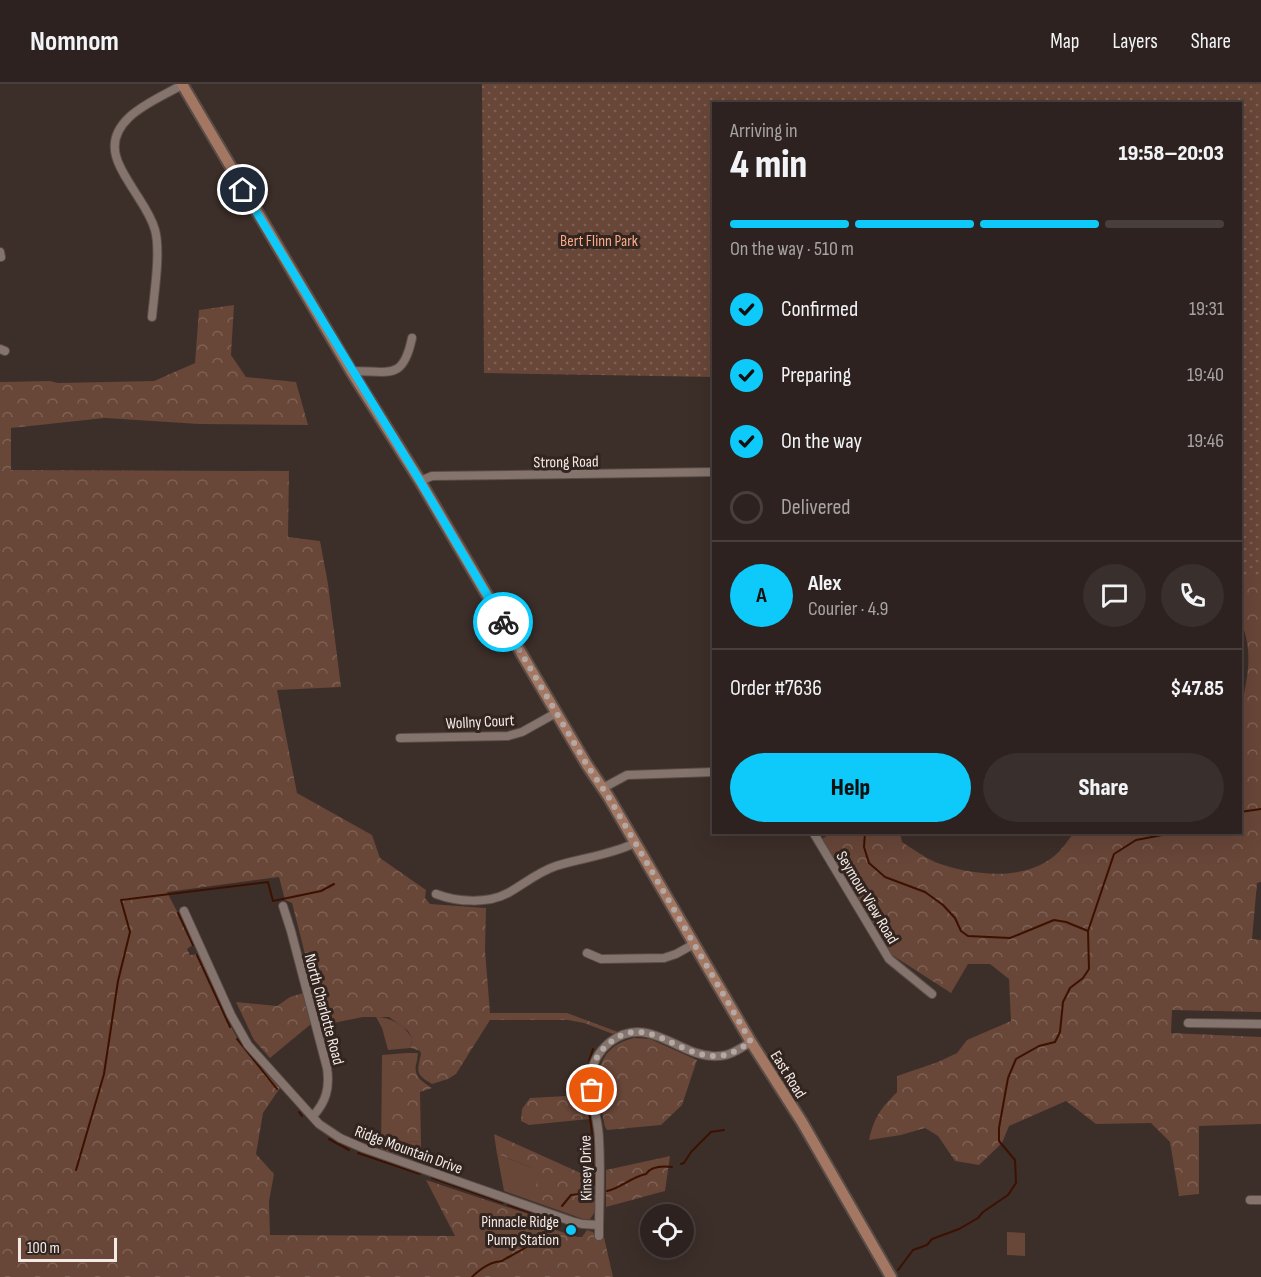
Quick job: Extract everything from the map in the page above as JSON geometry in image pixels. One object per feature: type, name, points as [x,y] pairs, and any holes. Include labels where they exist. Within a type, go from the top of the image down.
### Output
[{"type":"main road","name":"East Road","points":[[182,84],[351,371],[420,481],[556,713],[603,788],[891,1277]]},
{"type":"street","points":[[152,317],[157,250],[156,232],[118,162],[115,143],[118,130],[128,118],[182,84]]},
{"type":"street","points":[[351,371],[393,371],[401,367],[407,359],[412,338]]},
{"type":"street","name":"Strong Road","points":[[420,481],[432,476],[712,472]]},
{"type":"street","name":"Wollny Court","points":[[400,738],[508,736],[522,732],[556,713]]},
{"type":"street","points":[[603,788],[621,777],[636,773],[712,772]]},
{"type":"street","name":"Seymour View Road","points":[[814,834],[889,959],[932,994]]},
{"type":"street","points":[[436,894],[449,899],[498,897],[546,870],[622,849],[635,843]]},
{"type":"street","name":"North Charlotte Road","points":[[283,906],[327,1068],[329,1084],[325,1099],[313,1116]]},
{"type":"street","name":"Ridge Mountain Drive","points":[[184,911],[231,1015],[248,1045],[313,1116],[335,1135],[363,1148],[582,1224],[599,1225]]},
{"type":"street","points":[[587,953],[601,959],[664,958],[694,944]]},
{"type":"street","points":[[1188,1023],[1261,1024]]},
{"type":"street","name":"Kinsey Drive","points":[[599,1236],[599,1139],[591,1082],[593,1066],[602,1050],[621,1036],[637,1032],[660,1036],[696,1053],[708,1056],[730,1054],[751,1042]]},
{"type":"street","points":[[1250,1200],[1261,1200]]},
{"type":"green space","name":"Bert Flinn Park","points":[[482,84],[1261,84],[1261,577],[1242,577],[1242,102],[712,102],[712,377],[484,373]]},
{"type":"green space","points":[[1261,84],[1261,882],[1257,883],[1252,939],[1261,940],[1261,1012],[1172,1010],[1171,1033],[1261,1037],[1261,1124],[1199,1126],[1199,1194],[1179,1196],[1170,1142],[1151,1123],[1096,1124],[1066,1101],[1009,1126],[1002,1143],[979,1165],[955,1161],[938,1136],[925,1128],[901,1135],[869,1140],[879,1113],[897,1092],[897,1076],[957,1053],[967,1040],[1011,1021],[1009,979],[990,964],[968,964],[951,993],[892,955],[822,839],[830,834],[900,834],[902,842],[935,862],[979,873],[995,874],[1026,870],[1040,865],[1056,855],[1073,834],[1242,834],[1242,696],[1246,684],[1248,656],[1242,625],[1242,102],[815,102]]},
{"type":"green space","points":[[234,305],[231,355],[246,377],[296,382],[308,425],[199,424],[105,418],[11,428],[11,470],[289,471],[288,537],[320,541],[341,687],[277,690],[297,793],[372,835],[380,858],[426,890],[425,898],[430,904],[486,908],[485,950],[490,1013],[567,1013],[618,1032],[613,1034],[584,1023],[568,1020],[490,1020],[456,1074],[432,1084],[420,1075],[421,1054],[420,1051],[411,1048],[412,1038],[408,1031],[389,1017],[363,1017],[323,1025],[292,903],[285,900],[279,877],[167,892],[194,944],[187,949],[190,955],[199,954],[232,1029],[248,1052],[280,1088],[263,1113],[256,1154],[274,1174],[269,1201],[270,1235],[455,1236],[426,1180],[552,1222],[553,1229],[577,1237],[582,1237],[587,1230],[593,1232],[595,1236],[604,1237],[613,1277],[0,1277],[0,382],[154,381],[195,363],[199,310]]},
{"type":"green space","points":[[303,993],[311,1024],[270,1058],[254,1040],[236,1002],[277,1006],[290,997]]},
{"type":"green space","points":[[376,1017],[392,1020],[405,1029],[412,1038],[411,1048],[388,1050],[382,1028]]},
{"type":"green space","points":[[634,1038],[650,1039],[697,1060],[682,1105],[661,1125],[607,1130],[600,1100],[599,1074],[602,1062],[608,1052],[619,1044]]},
{"type":"green space","points":[[418,1053],[417,1061],[388,1061],[393,1148],[405,1141],[421,1142],[421,1163],[381,1149],[382,1055]]},
{"type":"green space","points":[[388,1061],[417,1061],[417,1074],[432,1088],[420,1092],[421,1142],[405,1141],[393,1148],[388,1147]]},
{"type":"green space","points":[[585,1095],[589,1119],[529,1125],[521,1121],[522,1109],[530,1098]]},
{"type":"green space","points":[[494,1134],[585,1175],[592,1175],[592,1204],[571,1211],[533,1197],[539,1173],[533,1168],[497,1154]]},
{"type":"green space","points":[[497,1154],[533,1168],[592,1204],[592,1186],[596,1186],[593,1216],[590,1219],[583,1219],[504,1191]]},
{"type":"green space","points":[[670,1156],[665,1191],[606,1207],[606,1170]]},
{"type":"green space","points":[[1007,1232],[1025,1233],[1025,1256],[1007,1255]]},
{"type":"waterway","points":[[1242,812],[1261,809]]},
{"type":"waterway","points":[[865,834],[864,847],[869,863],[885,877],[925,892],[943,905],[955,918],[961,931],[968,936],[1010,938],[1054,920],[1088,931]]},
{"type":"waterway","points":[[898,1270],[913,1250],[978,1218],[1008,1195],[1016,1183],[1015,1160],[999,1141],[999,1128],[1008,1078],[1016,1059],[1039,1046],[1055,1042],[1060,1032],[1063,1002],[1070,988],[1083,978],[1089,969],[1088,931],[1114,854],[1136,840],[1168,834]]},
{"type":"waterway","points":[[76,1170],[104,1074],[118,981],[130,932],[121,900],[268,882],[273,901],[321,891],[334,884]]},
{"type":"waterway","points":[[178,913],[193,945]]},
{"type":"waterway","points":[[197,955],[230,1027]]},
{"type":"waterway","points":[[237,1039],[277,1089]]},
{"type":"waterway","points":[[589,1061],[593,1049]]},
{"type":"waterway","points":[[587,1069],[586,1085],[593,1142],[593,1167]]},
{"type":"waterway","points":[[299,1112],[302,1116]]},
{"type":"waterway","points":[[681,1164],[711,1132],[724,1130]]},
{"type":"waterway","points":[[329,1139],[349,1150]]},
{"type":"waterway","points":[[358,1153],[420,1174]]},
{"type":"waterway","points":[[607,1191],[646,1174],[654,1168],[672,1167]]},
{"type":"waterway","points":[[594,1175],[594,1185]]},
{"type":"waterway","points":[[432,1178],[503,1203]]},
{"type":"waterway","points":[[562,1206],[571,1195],[588,1193]]},
{"type":"waterway","points":[[508,1205],[541,1216]]},
{"type":"waterway","points":[[472,1277],[486,1266],[503,1261],[532,1243],[544,1233],[552,1221]]},
{"type":"way so far","points":[[503,622],[587,765],[608,796],[751,1042],[730,1054],[708,1056],[696,1053],[660,1036],[644,1032],[629,1033],[613,1040],[598,1055],[591,1075],[592,1090]]},
{"type":"place","name":"Pinnacle Ridge Pump Station","points":[[571,1230]]},
{"type":"route","points":[[243,190],[503,622]]}]
